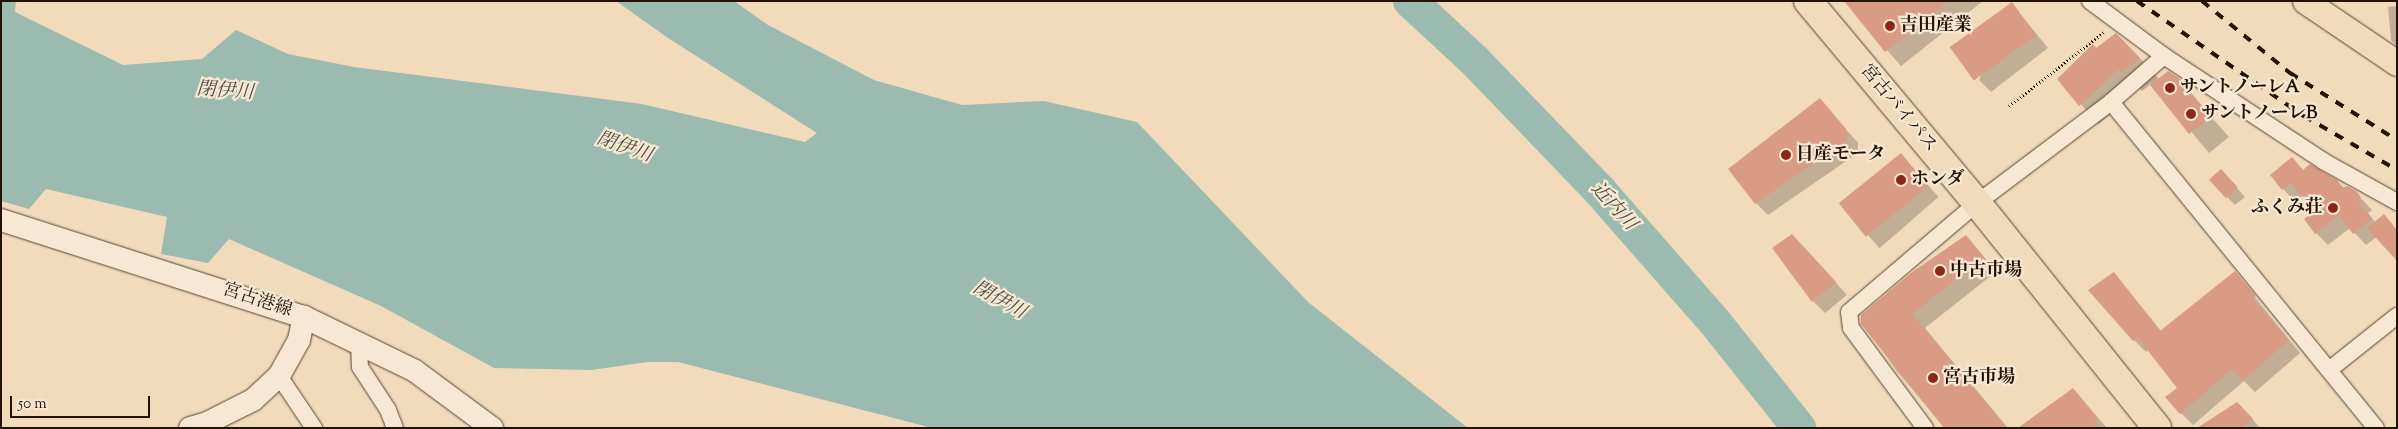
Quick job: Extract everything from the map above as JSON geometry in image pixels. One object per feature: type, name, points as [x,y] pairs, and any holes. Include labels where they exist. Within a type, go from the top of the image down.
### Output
[{"type":"highway","name":"宮古バイパス","points":[[1808,1],[1977,203],[2157,428]]},
{"type":"main road","points":[[2305,1],[2397,63]]},
{"type":"main road","name":"宮古港線","points":[[1,220],[304,317],[359,341],[415,371],[492,428]]},
{"type":"main road","points":[[190,428],[207,423],[252,400],[280,376],[299,340],[304,317]]},
{"type":"street","points":[[2090,1],[2164,56],[2322,161],[2397,202]]},
{"type":"street","points":[[1925,428],[1851,328],[1849,312],[1977,203],[2111,102],[2164,56]]},
{"type":"street","points":[[2111,102],[2376,428]]},
{"type":"street","points":[[2329,370],[2397,316]]},
{"type":"street","points":[[359,341],[360,367],[388,410],[395,428]]},
{"type":"street","points":[[280,376],[314,428]]},
{"type":"path","points":[[2009,106],[2116,22]]},
{"type":"water","name":"閉伊川","points":[[1,1],[16,1],[15,12],[123,65],[202,59],[236,30],[288,54],[354,67],[642,104],[805,142],[817,133],[668,38],[616,1],[734,1],[768,25],[874,80],[962,105],[1044,101],[1137,122],[1308,302],[1468,428],[932,428],[678,362],[648,362],[591,370],[494,368],[381,306],[229,239],[208,263],[161,254],[167,217],[46,189],[29,209],[1,201]]},
{"type":"building","name":"吉田産業","points":[[1844,1],[1949,1],[1885,52]]},
{"type":"building","points":[[2012,2],[2036,35],[1974,80],[1950,47]]},
{"type":"building","points":[[2116,33],[2140,58],[2122,72],[2119,69],[2079,106],[2057,79],[2093,44],[2096,48]]},
{"type":"building","points":[[2168,71],[2179,78],[2211,117],[2189,134],[2150,85]]},
{"type":"building","name":"日産モータ","points":[[1820,98],[1846,129],[1847,140],[1755,204],[1728,169]]},
{"type":"building","points":[[1901,153],[1928,186],[1866,237],[1839,203]]},
{"type":"building","points":[[2292,157],[2303,170],[2310,164],[2337,180],[2343,188],[2347,186],[2356,191],[2361,197],[2357,200],[2372,219],[2353,234],[2339,215],[2315,234],[2304,219],[2314,211],[2291,183],[2282,190],[2270,175]]},
{"type":"building","points":[[2221,169],[2238,188],[2226,198],[2209,180]]},
{"type":"building","points":[[2384,214],[2397,230],[2397,261],[2367,228]]},
{"type":"building","points":[[1792,234],[1836,282],[1812,302],[1772,248]]},
{"type":"building","name":"宮古市場","points":[[1966,235],[1984,257],[1912,314],[2007,428],[1944,428],[1861,324],[1861,315],[1911,273]]},
{"type":"building","points":[[2235,271],[2256,296],[2253,299],[2289,340],[2243,381],[2232,369],[2180,414],[2165,397],[2177,388],[2138,338],[2133,341],[2088,290],[2114,272],[2160,331]]},
{"type":"building","points":[[2073,388],[2097,417],[2094,420],[2100,428],[2018,428]]},
{"type":"building","points":[[2237,402],[2253,419],[2242,428],[2197,428]]},
{"type":"waterway","name":"近内川","points":[[1410,1],[1474,60],[1600,191],[1714,321],[1799,428]]},
{"type":"railway","points":[[2137,1],[2304,116],[2397,170]]},
{"type":"railway","points":[[2202,1],[2290,73],[2397,140]]},
{"type":"place","name":"吉田産業","points":[[1890,26]]},
{"type":"place","name":"サントノーレA","points":[[2170,88]]},
{"type":"place","name":"サントノーレB","points":[[2191,114]]},
{"type":"place","name":"日産モータ","points":[[1786,155]]},
{"type":"place","name":"ホンダ","points":[[1901,180]]},
{"type":"place","name":"ふくみ荘","points":[[2333,208]]},
{"type":"place","name":"中古市場","points":[[1940,271]]},
{"type":"place","name":"宮古市場","points":[[1933,378]]}]
